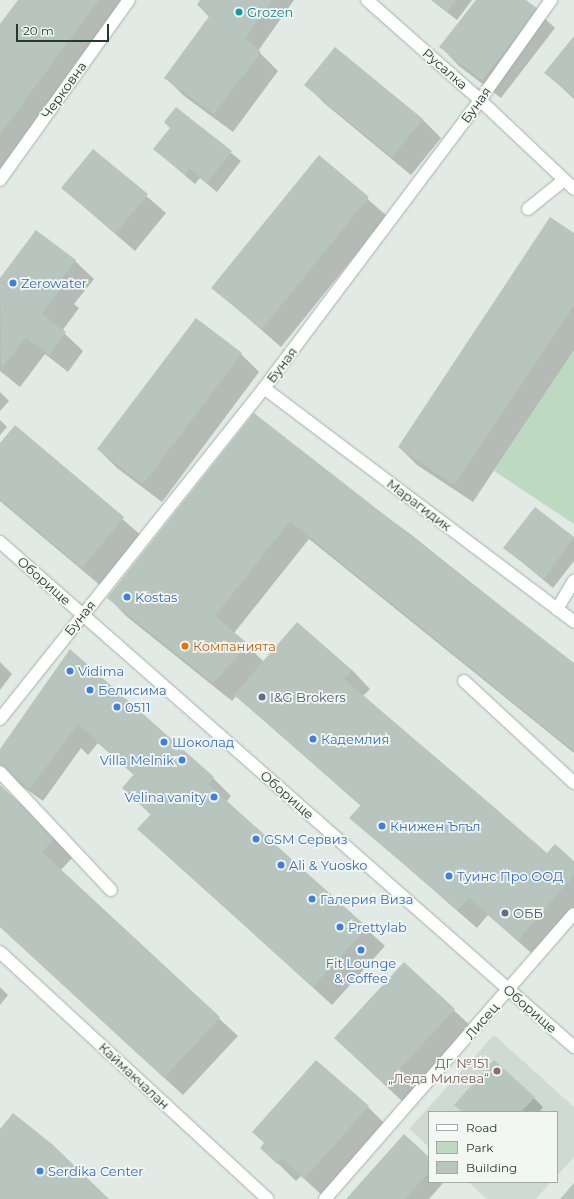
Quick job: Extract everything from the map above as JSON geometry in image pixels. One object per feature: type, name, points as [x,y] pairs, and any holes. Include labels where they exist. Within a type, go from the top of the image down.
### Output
[{"type":"street","name":"Черковна","points":[[0,180],[129,0]]},
{"type":"street","name":"Русалка","points":[[367,0],[480,100],[574,189]]},
{"type":"street","name":"Буная","points":[[0,719],[264,388],[480,100],[551,0]]},
{"type":"street","points":[[528,209],[564,180]]},
{"type":"street","name":"Марагидик","points":[[264,388],[574,622]]},
{"type":"street","name":"Оборище","points":[[0,542],[574,1047]]},
{"type":"street","points":[[557,609],[574,581]]},
{"type":"street","points":[[464,681],[574,783]]},
{"type":"street","points":[[0,772],[111,890]]},
{"type":"street","name":"Лисец","points":[[325,1199],[574,914]]},
{"type":"street","name":"Каймакчалан","points":[[0,952],[268,1199]]},
{"type":"shaded area","name":"ДГ №151 „Леда Милева“","points":[[494,1035],[574,1107],[574,1157],[558,1175],[558,1111],[428,1111],[428,1146],[409,1129]]},
{"type":"shaded area","points":[[469,1183],[550,1183],[536,1199],[487,1199]]},
{"type":"green space","points":[[574,350],[574,524],[494,471]]},
{"type":"building","points":[[18,0],[99,0],[0,134],[0,24]]},
{"type":"building","points":[[200,0],[272,0],[245,39],[261,52],[214,114],[164,78],[210,15],[197,5]]},
{"type":"building","points":[[432,0],[456,0],[447,12]]},
{"type":"building","points":[[476,0],[526,0],[538,9],[482,80],[439,47]]},
{"type":"building","points":[[574,36],[574,97],[544,73]]},
{"type":"building","points":[[335,47],[423,119],[392,157],[304,85]]},
{"type":"building","points":[[176,107],[232,151],[207,183],[190,169],[185,175],[153,149],[170,128],[164,122]]},
{"type":"building","points":[[93,149],[148,194],[116,233],[61,188]]},
{"type":"building","points":[[319,155],[369,197],[262,329],[211,288]]},
{"type":"building","points":[[550,217],[574,233],[574,305],[454,485],[398,447]]},
{"type":"building","points":[[36,230],[76,260],[57,285],[61,289],[42,314],[66,332],[49,355],[26,337],[1,369],[0,278]]},
{"type":"building","points":[[196,318],[242,353],[143,484],[97,449]]},
{"type":"building","points":[[254,413],[574,663],[574,751],[290,521],[215,616],[248,644],[213,683],[107,598]]},
{"type":"building","points":[[15,425],[124,517],[82,568],[0,499],[0,443]]},
{"type":"building","points":[[535,507],[574,537],[544,579],[503,548]]},
{"type":"building","points":[[297,622],[352,670],[344,679],[547,853],[555,844],[574,861],[574,875],[518,940],[469,898],[458,910],[349,818],[361,805],[234,695]]},
{"type":"building","points":[[70,649],[214,777],[208,784],[367,927],[313,987],[137,829],[151,814],[122,788],[134,774],[78,724],[30,789],[0,768],[0,749]]},
{"type":"building","points":[[0,785],[56,836],[42,852],[220,1017],[164,1078],[0,927]]},
{"type":"building","points":[[404,962],[455,1009],[385,1085],[334,1038]]},
{"type":"building","points":[[316,1060],[369,1106],[304,1179],[282,1158],[277,1164],[260,1148],[264,1143],[252,1132]]},
{"type":"building","points":[[494,1060],[535,1097],[522,1111],[461,1111],[454,1105]]},
{"type":"building","name":"Serdika Center","points":[[13,1113],[52,1144],[109,1199],[0,1199],[0,1129]]},
{"type":"building","points":[[404,1134],[428,1156],[428,1173],[405,1199],[346,1199]]},
{"type":"building","points":[[574,1183],[574,1199],[560,1199]]},
{"type":"place","name":"Grozen","points":[[239,12]]},
{"type":"place","name":"Zerowater","points":[[13,283]]},
{"type":"place","name":"Kostas","points":[[127,597]]},
{"type":"place","name":"Компанията","points":[[185,646]]},
{"type":"place","name":"Vidima","points":[[70,671]]},
{"type":"place","name":"Белисима","points":[[90,690]]},
{"type":"place","name":"I&G Brokers","points":[[262,697]]},
{"type":"place","name":"0511","points":[[117,707]]},
{"type":"place","name":"Кадемлия","points":[[313,739]]},
{"type":"place","name":"Шоколад","points":[[164,742]]},
{"type":"place","name":"Villa Melnik","points":[[182,760]]},
{"type":"place","name":"Velina vanity","points":[[214,797]]},
{"type":"place","name":"Книжен Ъгъл","points":[[382,826]]},
{"type":"place","name":"GSM Сервиз","points":[[256,839]]},
{"type":"place","name":"Ali & Yuosko","points":[[281,865]]},
{"type":"place","name":"Туинс Про ООД","points":[[449,876]]},
{"type":"place","name":"Галерия Виза","points":[[312,899]]},
{"type":"place","name":"ОББ","points":[[505,913]]},
{"type":"place","name":"Prettylab","points":[[340,927]]},
{"type":"place","name":"Fit Lounge & Coffee","points":[[361,950]]},
{"type":"place","name":"ДГ №151 „Леда Милева“","points":[[497,1071]]},
{"type":"place","name":"Serdika Center","points":[[40,1171]]}]
